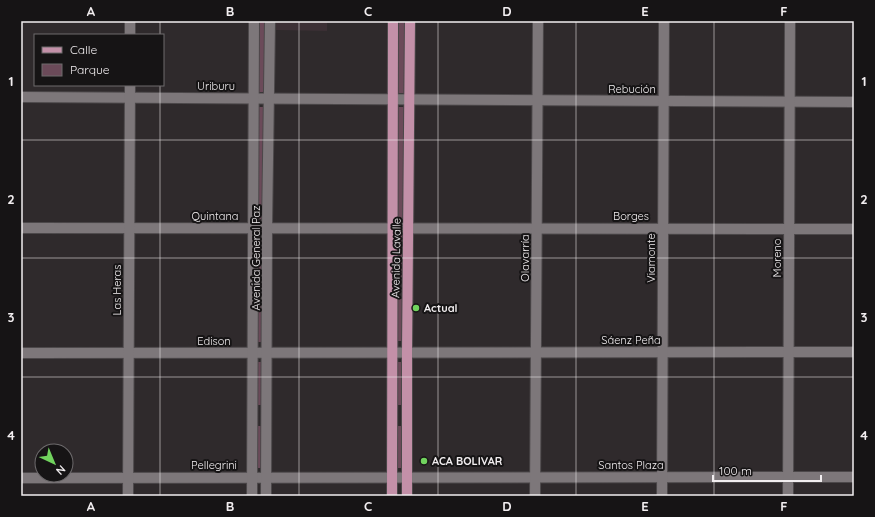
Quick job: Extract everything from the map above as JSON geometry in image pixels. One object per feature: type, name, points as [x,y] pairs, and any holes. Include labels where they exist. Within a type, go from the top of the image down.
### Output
[{"type":"main road","name":"Avenida Lavalle","points":[[392,496],[394,21]]},
{"type":"main road","name":"Avenida Lavalle","points":[[407,496],[410,21]]},
{"type":"street","points":[[130,21],[130,34]]},
{"type":"street","name":"Avenida General Paz","points":[[252,496],[254,21]]},
{"type":"street","name":"Avenida General Paz","points":[[266,496],[270,21]]},
{"type":"street","name":"Olavarría","points":[[535,496],[538,21]]},
{"type":"street","name":"Viamonte","points":[[662,496],[664,21]]},
{"type":"street","name":"Moreno","points":[[788,496],[790,21]]},
{"type":"street","name":"Las Heras","points":[[128,496],[130,86]]},
{"type":"street","name":"Uriburu","points":[[21,97],[410,99]]},
{"type":"street","name":"Rebución","points":[[410,99],[854,102]]},
{"type":"street","name":"Quintana","points":[[21,228],[409,228]]},
{"type":"street","name":"Borges","points":[[409,228],[854,229]]},
{"type":"street","name":"Edison","points":[[21,353],[407,352]]},
{"type":"street","name":"Sáenz Peña","points":[[407,352],[854,352]]},
{"type":"street","name":"Pellegrini","points":[[21,478],[407,477]]},
{"type":"street","name":"Santos Plaza","points":[[407,477],[854,477]]},
{"type":"shaded area","points":[[276,21],[327,21],[327,31],[276,30]]},
{"type":"green space","points":[[257,21],[264,21],[264,92],[257,92]]},
{"type":"green space","points":[[398,21],[405,21],[405,93],[398,93]]},
{"type":"green space","points":[[257,107],[264,107],[264,219],[257,219]]},
{"type":"green space","points":[[397,107],[404,107],[404,219],[397,219]]},
{"type":"green space","points":[[397,235],[404,235],[403,278],[396,278]]},
{"type":"green space","points":[[257,237],[264,237],[264,279],[257,279]]},
{"type":"green space","points":[[397,299],[403,299],[403,341],[396,341]]},
{"type":"green space","points":[[257,300],[264,300],[263,342],[256,342]]},
{"type":"green space","points":[[256,362],[263,362],[262,405],[255,405]]},
{"type":"green space","points":[[397,362],[403,362],[403,405],[396,405]]},
{"type":"green space","points":[[256,426],[262,426],[262,468],[255,468]]},
{"type":"green space","points":[[396,426],[403,426],[403,468],[396,468]]},
{"type":"place","name":"Actual","points":[[416,308]]},
{"type":"place","name":"ACA BOLIVAR","points":[[424,461]]}]
